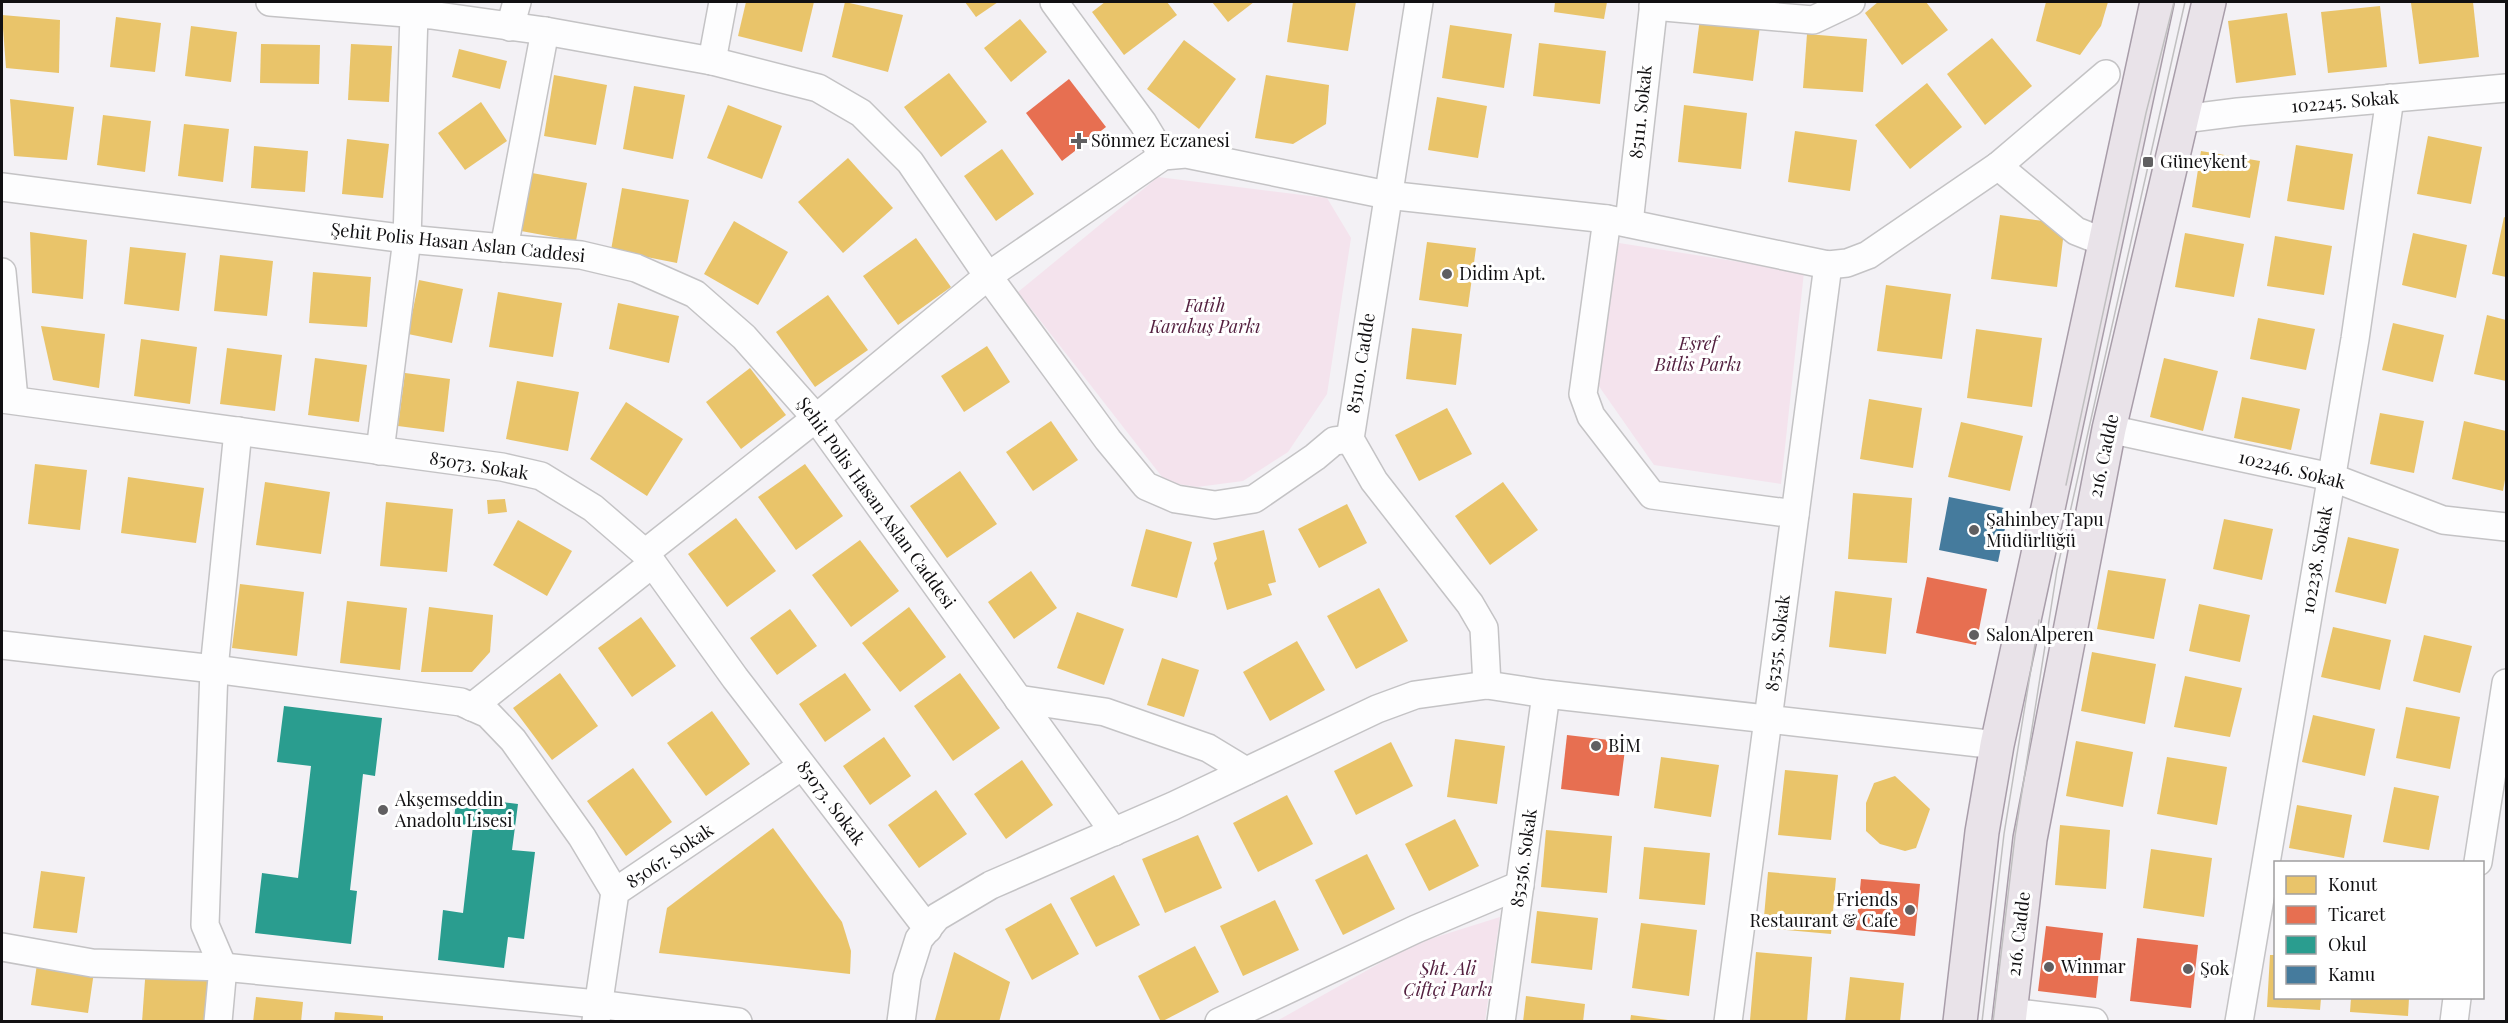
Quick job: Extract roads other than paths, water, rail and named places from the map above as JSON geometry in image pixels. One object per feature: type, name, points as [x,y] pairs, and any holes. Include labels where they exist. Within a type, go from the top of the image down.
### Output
[{"type":"main road","points":[[1960,1022],[1982,832],[1997,745],[2157,2]]},
{"type":"main road","name":"216. Cadde","points":[[2009,1017],[2030,839],[2109,429],[2209,2]]},
{"type":"street","points":[[270,2],[351,5],[414,14],[514,14],[544,32],[712,61],[818,88],[861,113],[910,162],[988,276],[1108,440],[1146,486],[1176,499],[1215,505],[1254,499],[1315,458],[1334,441],[1350,440]]},
{"type":"street","points":[[712,61],[723,2]]},
{"type":"street","points":[[1054,2],[1143,123],[1163,156]]},
{"type":"street","name":"85110. Cadde","points":[[1419,2],[1350,440],[1374,481],[1470,604],[1484,628],[1487,686]]},
{"type":"street","points":[[1653,4],[1813,20],[1851,2]]},
{"type":"street","name":"85111. Sokak","points":[[1653,4],[1618,221],[1583,394],[1591,416],[1652,495],[1795,514]]},
{"type":"street","points":[[380,451],[407,240],[414,14]]},
{"type":"street","points":[[504,248],[544,32]]},
{"type":"street","points":[[471,707],[988,276],[1163,156],[1186,154],[1387,195],[1618,221],[1828,265],[1847,263],[1868,255],[1998,166],[2106,74]]},
{"type":"street","name":"102245. Sokak","points":[[2183,119],[2506,88]]},
{"type":"street","name":"102238. Sokak","points":[[2239,1022],[2355,339],[2390,98]]},
{"type":"street","points":[[1998,166],[2076,231],[2104,242]]},
{"type":"street","name":"Şehit Polis Hasan Aslan Caddesi","points":[[2,187],[407,240],[581,255],[636,268],[695,294],[744,337],[816,418],[1114,832]]},
{"type":"street","name":"85255. Sokak","points":[[1728,1022],[1828,265]]},
{"type":"street","points":[[2,272],[8,399]]},
{"type":"street","name":"85073. Sokak","points":[[8,399],[502,467],[541,476],[593,508],[649,559],[802,766],[927,929]]},
{"type":"street","name":"102246. Sokak","points":[[2109,429],[2331,477],[2444,520],[2506,527]]},
{"type":"street","points":[[218,1022],[223,967],[206,925],[214,669],[238,431]]},
{"type":"street","points":[[2,645],[214,669],[461,702],[489,714],[513,740],[582,837],[615,892]]},
{"type":"street","points":[[2478,861],[2500,762],[2506,682]]},
{"type":"street","points":[[901,1022],[907,977],[920,939],[937,917],[991,885],[1114,832],[1377,709],[1415,695],[1487,686],[1997,745]]},
{"type":"street","name":"85256. Sokak","points":[[1502,1022],[1546,694]]},
{"type":"street","points":[[1018,699],[1105,712],[1208,748],[1246,771]]},
{"type":"street","name":"85067. Sokak","points":[[596,1013],[615,892],[802,766]]},
{"type":"street","points":[[1219,1022],[1416,929],[1520,885]]},
{"type":"street","points":[[2,947],[92,963],[223,967],[596,1013],[738,1022]]},
{"type":"street","points":[[2454,1022],[2457,999]]},
{"type":"street","points":[[2009,1017],[2094,1022]]},
{"type":"tram line","points":[[2066,485],[2146,113],[2174,2]]},
{"type":"tram line","points":[[1993,1022],[2015,836],[2057,570],[2185,2]]},
{"type":"tram line","points":[[1982,1022],[2004,834],[2039,620]]},
{"type":"place","name":"Sönmez Eczanesi","points":[[1079,141]]},
{"type":"place","name":"Güneykent","points":[[2148,162]]},
{"type":"place","name":"Didim Apt.","points":[[1447,274]]},
{"type":"place","name":"Şahinbey Tapu Müdürlüğü","points":[[1974,530]]},
{"type":"place","name":"SalonAlperen","points":[[1974,635]]},
{"type":"place","name":"BİM","points":[[1596,746]]},
{"type":"place","name":"Akşemseddin Anadolu Lisesi","points":[[383,810]]},
{"type":"place","name":"Friends Restaurant & Cafe","points":[[1910,910]]},
{"type":"place","name":"Winmar","points":[[2049,967]]},
{"type":"place","name":"Şok","points":[[2188,969]]},
{"type":"park label","name":"Fatih Karakuş Parkı","points":[[1205,316]]},
{"type":"park label","name":"Eşref Bitlis Parkı","points":[[1698,354]]},
{"type":"park label","name":"Şht. Ali Çiftçi Parkı","points":[[1448,979]]}]
